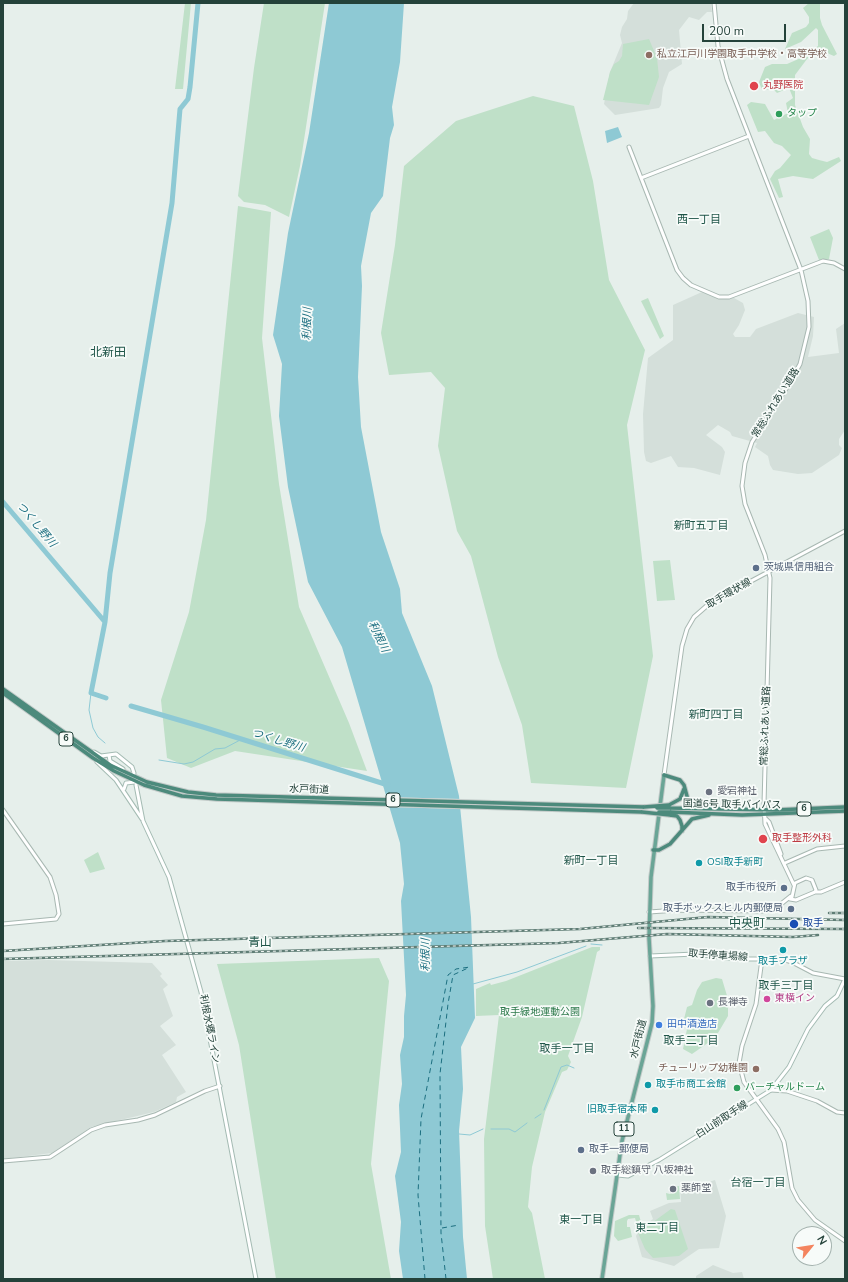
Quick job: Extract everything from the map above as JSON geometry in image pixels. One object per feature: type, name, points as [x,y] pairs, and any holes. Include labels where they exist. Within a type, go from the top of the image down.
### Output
[{"type":"highway","name":"水戸街道","points":[[3,689],[87,749],[143,780],[173,790],[210,794],[643,810]]},
{"type":"highway","name":"水戸街道","points":[[3,693],[93,758],[135,784],[144,785],[182,796],[643,810]]},
{"type":"highway","points":[[664,775],[678,779],[684,788],[687,798],[694,805],[714,812]]},
{"type":"highway","points":[[643,810],[670,810],[680,799],[684,788]]},
{"type":"highway","name":"国道6号 取手バイパス","points":[[714,812],[845,807]]},
{"type":"highway","points":[[643,810],[670,810],[680,820],[682,826],[681,832]]},
{"type":"highway","name":"国道6号 取手バイパス","points":[[670,810],[714,812],[765,817],[845,811]]},
{"type":"highway","points":[[653,850],[664,848],[674,841],[692,819],[714,812]]},
{"type":"main road","name":"水戸街道","points":[[602,1279],[625,1124],[652,1023],[653,1006],[649,912],[653,850],[664,775]]},
{"type":"street","name":"常総ふれあい道路","points":[[714,3],[716,29],[722,62],[801,270],[806,289],[809,313],[809,327],[804,352],[792,379],[752,442],[742,478],[742,495],[762,546],[769,571],[770,592],[764,810],[765,824],[795,884]]},
{"type":"street","points":[[641,178],[749,136]]},
{"type":"street","points":[[629,147],[677,270],[691,285],[719,297],[729,297],[826,261],[845,269]]},
{"type":"street","name":"取手環状線","points":[[664,775],[682,646],[687,629],[697,613],[710,603],[845,531]]},
{"type":"street","points":[[87,749],[101,756],[116,754],[132,768],[132,774]]},
{"type":"street","points":[[109,755],[110,761],[132,774]]},
{"type":"street","points":[[93,758],[114,777],[143,821]]},
{"type":"street","points":[[124,791],[126,783],[135,784]]},
{"type":"street","name":"利根水郷ライン","points":[[135,784],[143,821],[171,883],[201,992],[256,1279]]},
{"type":"street","points":[[3,810],[50,877],[56,895],[59,914],[56,919],[3,924]]},
{"type":"street","points":[[784,863],[817,849],[845,846]]},
{"type":"street","points":[[793,898],[795,884],[806,878],[810,879],[816,891]]},
{"type":"street","points":[[649,912],[678,910],[757,912],[771,910],[793,898],[816,891],[821,892],[845,882]]},
{"type":"street","name":"取手停車場線","points":[[650,956],[690,954],[737,959],[782,959],[794,963],[813,973],[845,979]]},
{"type":"street","points":[[762,959],[756,1004],[742,1046],[739,1063],[744,1082],[778,1129],[784,1142],[792,1188],[798,1200],[815,1220],[845,1241]]},
{"type":"street","name":"白山前取手線","points":[[617,1175],[628,1176],[659,1160],[771,1090],[789,1067],[811,1024],[825,1006],[835,998],[845,979]]},
{"type":"street","points":[[3,1161],[50,1157],[91,1130],[105,1125],[138,1120],[155,1115],[205,1091],[220,1086]]},
{"type":"street","points":[[771,1090],[787,1091],[817,1101],[837,1112],[845,1112]]},
{"type":"shaded area","name":"私立江戸川学園取手中学校・高等学校","points":[[634,3],[711,3],[712,12],[707,12],[699,20],[689,17],[679,30],[682,64],[669,72],[663,88],[661,105],[659,108],[615,115],[604,104],[610,72],[622,43],[620,35],[622,27],[627,19],[628,11]]},
{"type":"shaded area","points":[[702,292],[720,299],[734,298],[743,303],[745,310],[739,325],[733,334],[735,337],[750,337],[756,329],[798,313],[814,317],[813,336],[808,357],[839,353],[836,329],[845,323],[845,430],[839,439],[839,445],[842,448],[839,455],[812,473],[798,474],[773,470],[768,456],[755,447],[757,443],[732,436],[730,432],[718,425],[706,435],[722,447],[725,452],[720,475],[694,468],[678,467],[671,456],[651,463],[646,461],[644,452],[643,414],[648,358],[673,340],[673,305]]},
{"type":"shaded area","points":[[48,960],[152,963],[162,974],[160,976],[168,985],[163,989],[173,1016],[160,1026],[176,1045],[162,1055],[186,1092],[177,1097],[176,1102],[154,1112],[91,1127],[52,1153],[3,1159],[3,961]]},
{"type":"shaded area","points":[[715,1180],[726,1216],[719,1248],[699,1249],[674,1266],[642,1257],[636,1236],[640,1228],[653,1219],[650,1211],[669,1203],[681,1202],[680,1187],[693,1187]]},
{"type":"shaded area","points":[[713,1265],[733,1273],[742,1272],[744,1279],[696,1279],[696,1276]]},
{"type":"green space","points":[[185,3],[191,3],[183,89],[175,89]]},
{"type":"green space","points":[[264,3],[325,3],[300,166],[289,217],[265,205],[244,202],[238,196],[254,68]]},
{"type":"green space","points":[[809,3],[820,3],[820,18],[822,25],[837,54],[834,56],[822,51],[814,53],[807,59],[795,75],[795,105],[803,127],[810,139],[809,154],[812,158],[827,162],[839,157],[841,161],[813,179],[793,176],[778,179],[783,197],[779,198],[770,179],[775,171],[780,168],[791,155],[782,146],[774,143],[765,131],[758,132],[747,105],[751,102],[765,104],[774,120],[788,113],[786,103],[793,98],[789,88],[777,93],[773,89],[762,90],[759,82],[765,67],[772,64],[787,64],[803,57],[818,46],[818,30],[816,28],[801,42],[785,49],[792,33],[806,27],[809,23],[809,17],[803,8]]},
{"type":"green space","points":[[649,39],[657,58],[659,77],[649,105],[603,100],[610,72],[614,64],[619,61],[622,56],[623,44]]},
{"type":"green space","points":[[533,96],[574,106],[593,181],[609,280],[645,350],[627,425],[653,656],[626,788],[531,783],[522,725],[498,657],[471,556],[457,531],[438,446],[445,388],[431,372],[389,375],[381,333],[395,245],[404,166],[456,121]]},
{"type":"green space","points":[[238,206],[271,212],[262,338],[279,484],[299,607],[349,723],[367,771],[235,751],[191,768],[167,758],[161,700],[189,612],[206,520]]},
{"type":"green space","points":[[829,229],[833,238],[829,259],[819,260],[810,237]]},
{"type":"green space","points":[[648,298],[664,336],[660,339],[641,301]]},
{"type":"green space","points":[[670,560],[675,600],[657,601],[653,561]]},
{"type":"green space","points":[[98,852],[105,869],[90,873],[84,860]]},
{"type":"green space","name":"取手緑地運動公園","points":[[592,947],[600,947],[600,950],[597,952],[582,1017],[568,1056],[571,1062],[567,1070],[562,1072],[545,1112],[532,1167],[528,1207],[532,1213],[545,1279],[493,1279],[485,1226],[484,1139],[499,1015],[476,1016],[476,989],[490,983],[491,985],[506,981]]},
{"type":"green space","points":[[379,958],[389,981],[371,1164],[391,1279],[276,1279],[239,1045],[217,964]]},
{"type":"green space","points":[[716,978],[722,979],[728,999],[728,1016],[715,1038],[692,1054],[683,1049],[688,1024],[684,1019],[687,1007],[692,1005],[697,990],[702,982]]},
{"type":"green space","points":[[679,1186],[680,1199],[667,1200],[666,1193],[670,1194],[675,1192],[675,1187]]},
{"type":"green space","points":[[671,1209],[675,1210],[688,1249],[679,1256],[653,1258],[645,1249],[638,1233]]},
{"type":"green space","points":[[629,1215],[639,1215],[641,1222],[637,1225],[635,1218],[628,1219],[627,1227],[630,1227],[632,1237],[618,1241],[614,1236],[615,1221]]},
{"type":"water","name":"利根川","points":[[329,3],[404,3],[400,62],[392,107],[394,125],[390,138],[383,196],[371,213],[361,266],[362,286],[358,377],[361,427],[381,532],[400,589],[402,613],[432,686],[459,796],[471,917],[475,1018],[461,1047],[463,1089],[459,1131],[463,1237],[467,1279],[403,1279],[399,1251],[401,1222],[395,1176],[401,1152],[399,1105],[402,1084],[400,1055],[404,1037],[406,995],[401,901],[404,884],[400,843],[342,647],[308,582],[288,487],[279,416],[282,364],[273,335],[288,233],[309,133]]},
{"type":"water","points":[[618,127],[622,137],[607,143],[605,131]]},
{"type":"pier","points":[[384,797],[462,799],[463,809],[387,807]]},
{"type":"waterway","points":[[105,622],[110,573],[172,203],[180,109],[188,99],[190,87],[198,3]]},
{"type":"waterway","name":"つくし野川","points":[[3,502],[105,622],[91,693],[106,698]]},
{"type":"waterway","points":[[91,693],[89,710],[93,728],[98,737],[105,743]]},
{"type":"waterway","name":"つくし野川","points":[[131,706],[388,785]]},
{"type":"waterway","points":[[159,760],[184,764],[193,762],[215,749],[225,748],[242,739]]},
{"type":"waterway","points":[[591,944],[602,945]]},
{"type":"waterway","points":[[473,984],[517,972],[586,946]]},
{"type":"waterway","points":[[544,1110],[561,1067],[567,1065],[574,1068]]},
{"type":"waterway","points":[[535,1118],[541,1114]]},
{"type":"waterway","points":[[491,1129],[509,1129],[515,1132],[527,1123]]},
{"type":"waterway","points":[[459,1134],[470,1135],[483,1129]]},
{"type":"ferry route","points":[[425,1279],[418,1195],[421,1119],[448,975],[456,969],[470,967]]},
{"type":"ferry route","points":[[446,1279],[441,1233],[440,1074],[453,975],[468,968]]},
{"type":"ferry route","points":[[442,1228],[459,1225]]},
{"type":"railway","points":[[829,913],[845,913]]},
{"type":"railway","points":[[3,951],[165,941],[580,929],[708,917],[845,920]]},
{"type":"railway","points":[[638,928],[845,929]]},
{"type":"railway","points":[[3,959],[559,943],[667,934],[793,937],[818,935]]},
{"type":"place","name":"私立江戸川学園取手中学校・高等学校","points":[[649,55]]},
{"type":"place","name":"丸野医院","points":[[754,86]]},
{"type":"place","name":"タップ","points":[[779,114]]},
{"type":"place","name":"茨城県信用組合","points":[[756,568]]},
{"type":"place","name":"愛宕神社","points":[[709,792]]},
{"type":"place","name":"取手整形外科","points":[[763,839]]},
{"type":"place","name":"OSI取手新町","points":[[699,863]]},
{"type":"place","name":"取手市役所","points":[[784,888]]},
{"type":"place","name":"取手ボックスヒル内郵便局","points":[[791,909]]},
{"type":"place","name":"取手","points":[[794,924]]},
{"type":"place","name":"取手プラザ","points":[[783,950]]},
{"type":"place","name":"東横イン","points":[[767,999]]},
{"type":"place","name":"長禅寺","points":[[710,1003]]},
{"type":"place","name":"田中酒造店","points":[[659,1025]]},
{"type":"place","name":"チューリップ幼稚園","points":[[756,1069]]},
{"type":"place","name":"取手市商工会館","points":[[648,1085]]},
{"type":"place","name":"バーチャルドーム","points":[[737,1088]]},
{"type":"place","name":"旧取手宿本陣","points":[[655,1110]]},
{"type":"place","name":"取手一郵便局","points":[[581,1150]]},
{"type":"place","name":"取手総鎮守 八坂神社","points":[[593,1171]]},
{"type":"place","name":"薬師堂","points":[[673,1189]]},
{"type":"district","name":"西一丁目","points":[[699,220]]},
{"type":"district","name":"北新田","points":[[108,353]]},
{"type":"district","name":"新町五丁目","points":[[701,526]]},
{"type":"district","name":"新町四丁目","points":[[716,715]]},
{"type":"district","name":"新町一丁目","points":[[591,861]]},
{"type":"district","name":"中央町","points":[[747,924]]},
{"type":"district","name":"青山","points":[[260,943]]},
{"type":"district","name":"取手三丁目","points":[[786,986]]},
{"type":"district","name":"取手二丁目","points":[[691,1041]]},
{"type":"district","name":"取手一丁目","points":[[567,1049]]},
{"type":"district","name":"台宿一丁目","points":[[758,1183]]},
{"type":"district","name":"東一丁目","points":[[581,1220]]},
{"type":"district","name":"東二丁目","points":[[657,1228]]}]
